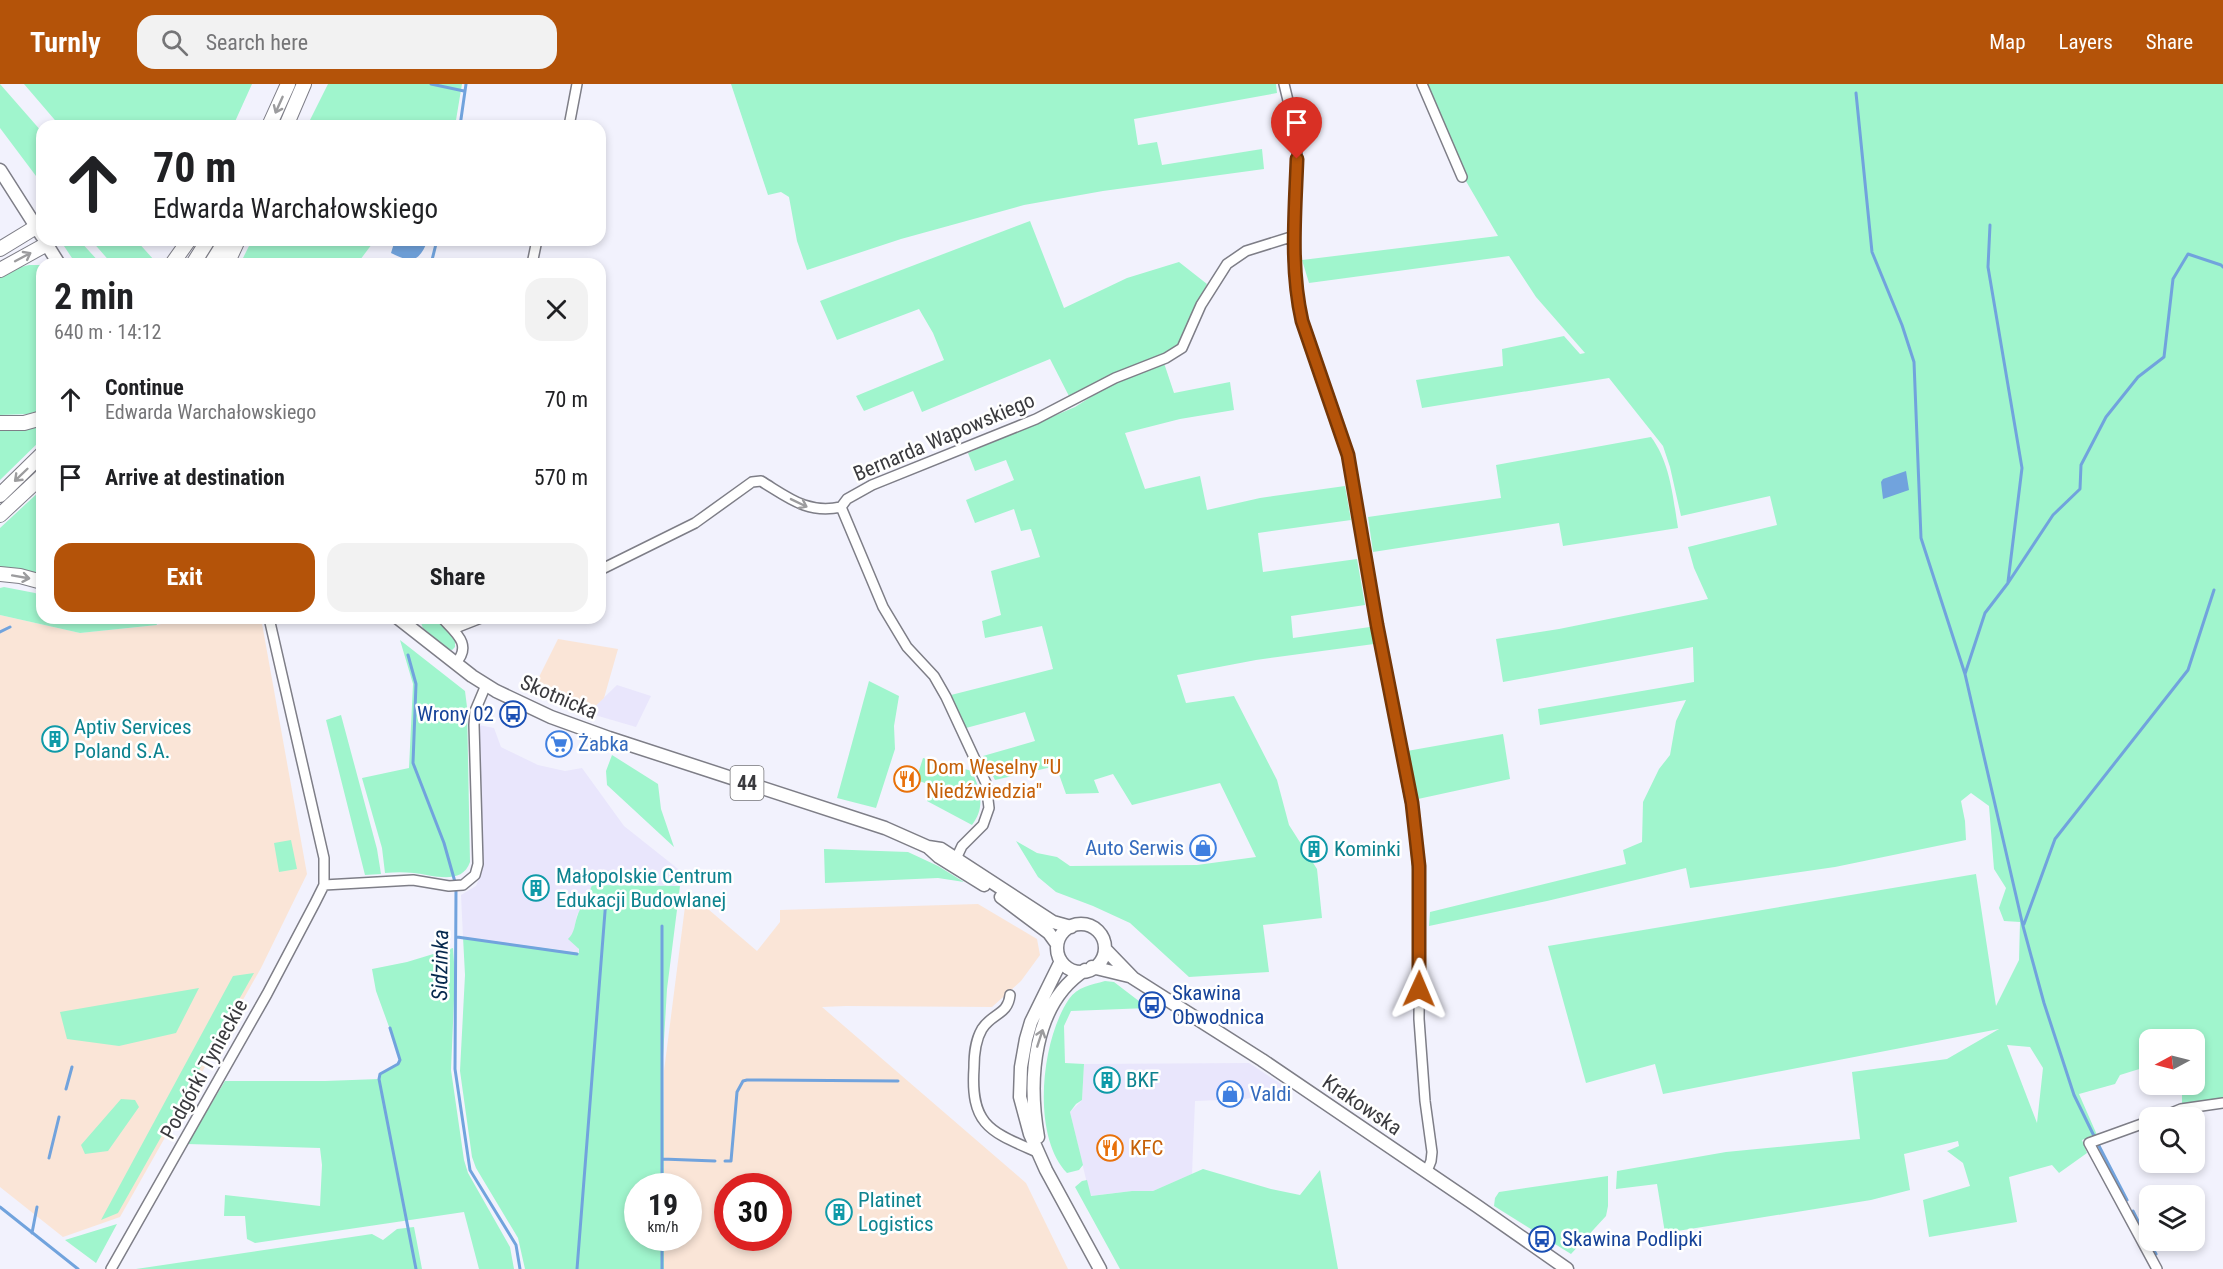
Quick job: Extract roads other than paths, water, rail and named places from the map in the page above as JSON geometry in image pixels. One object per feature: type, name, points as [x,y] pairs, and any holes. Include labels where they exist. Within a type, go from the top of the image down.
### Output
[{"type":"highway","points":[[272,120],[288,84]]},
{"type":"highway","points":[[289,120],[304,84]]},
{"type":"highway","points":[[0,249],[36,239]]},
{"type":"highway","points":[[0,270],[36,242]]},
{"type":"highway","points":[[0,423],[24,423],[36,420]]},
{"type":"highway","points":[[0,495],[36,460]]},
{"type":"highway","points":[[0,515],[36,482]]},
{"type":"highway","points":[[0,574],[36,581]]},
{"type":"main road","points":[[0,170],[36,227]]},
{"type":"main road","name":"Skotnicka","points":[[414,624],[455,664],[486,685],[524,705],[565,723],[885,828],[928,847],[939,857],[955,861],[1010,893],[1053,922],[1071,927]]},
{"type":"main road","name":"Skotnicka","points":[[955,861],[1049,933],[1057,944]]},
{"type":"main road","name":"44","points":[[1071,927],[1084,925],[1096,929],[1104,939],[1105,949]]},
{"type":"main road","points":[[1071,927],[1057,944],[1061,961],[1069,968],[1089,969]]},
{"type":"main road","points":[[1041,1156],[1033,1096],[1034,1060],[1039,1040],[1052,1007],[1066,985],[1102,960],[1105,949]]},
{"type":"main road","name":"Krakowska","points":[[1105,949],[1133,978],[1196,1017],[1427,1171],[1567,1269]]},
{"type":"main road","points":[[1061,961],[1031,1022],[1022,1058],[1020,1097],[1028,1126],[1057,1191],[1100,1269]]},
{"type":"main road","name":"Krakowska","points":[[1089,969],[1133,978]]},
{"type":"street","points":[[569,120],[577,84]]},
{"type":"street","points":[[1284,84],[1297,153],[1294,269],[1302,321],[1348,455],[1377,625],[1413,811],[1420,899],[1419,1020],[1425,1101],[1432,1152],[1427,1171]]},
{"type":"street","points":[[1422,84],[1462,177]]},
{"type":"street","name":"Bernarda Wapowskiego","points":[[955,861],[963,846],[983,825],[989,808],[986,783],[934,676],[907,647],[883,607],[841,507],[847,499],[872,485],[1036,419],[1115,378],[1166,358],[1182,348],[1201,305],[1227,264],[1246,251],[1294,236]]},
{"type":"street","points":[[606,567],[694,523],[752,482],[761,481],[808,508],[841,507]]},
{"type":"street","name":"Podgórki Tynieckie","points":[[111,1269],[258,1010],[324,885],[324,858],[270,624]]},
{"type":"street","points":[[448,624],[459,636],[464,649],[455,664]]},
{"type":"street","points":[[453,629],[466,624]]},
{"type":"street","points":[[324,885],[412,880],[449,886],[463,885],[475,875],[478,864],[474,725],[475,711],[486,685]]},
{"type":"street","points":[[1010,994],[1009,1002],[1003,1011],[984,1026],[976,1040],[973,1093],[978,1113],[990,1128],[1041,1156]]},
{"type":"street","points":[[2195,1107],[2223,1103]]},
{"type":"street","points":[[2139,1125],[2089,1143],[2157,1269]]},
{"type":"street","points":[[1009,1140],[1022,1136],[1028,1126]]},
{"type":"water","points":[[393,246],[425,246],[416,258],[402,258],[391,253]]},
{"type":"water","points":[[1906,471],[1909,490],[1883,499],[1881,482],[1883,479]]},
{"type":"waterway","points":[[431,84],[464,91]]},
{"type":"waterway","name":"Sidzinka","points":[[461,120],[466,84]]},
{"type":"waterway","points":[[1856,93],[1872,252],[1902,325],[1914,362],[1921,538],[1965,674],[2023,926],[2044,1003],[2074,1095],[2094,1136]]},
{"type":"waterway","points":[[1990,225],[1988,267],[2022,468],[2008,582]]},
{"type":"waterway","name":"Sidzinka","points":[[432,258],[436,246]]},
{"type":"waterway","points":[[1965,674],[1985,613],[2053,515],[2080,489],[2081,465],[2106,417],[2138,377],[2164,357],[2173,279],[2188,254],[2223,267]]},
{"type":"waterway","points":[[2024,924],[2055,839],[2188,670],[2214,590]]},
{"type":"waterway","points":[[0,632],[10,627]]},
{"type":"waterway","name":"Sidzinka","points":[[408,655],[416,684],[413,763],[444,843],[455,882]]},
{"type":"waterway","name":"Sidzinka","points":[[456,889],[455,1069],[470,1170],[516,1245],[520,1269]]},
{"type":"waterway","points":[[577,1269],[606,899]]},
{"type":"waterway","points":[[662,926],[662,1173]]},
{"type":"waterway","points":[[457,937],[577,954]]},
{"type":"waterway","points":[[390,1028],[400,1060],[398,1064],[380,1074],[379,1079],[416,1269]]},
{"type":"waterway","points":[[66,1089],[72,1067]]},
{"type":"waterway","points":[[725,1161],[731,1161],[737,1092],[743,1081],[898,1081]]},
{"type":"waterway","points":[[49,1158],[59,1117]]},
{"type":"waterway","points":[[2098,1144],[2127,1200]]},
{"type":"waterway","points":[[662,1159],[715,1161]]},
{"type":"waterway","points":[[0,1207],[78,1269]]},
{"type":"waterway","points":[[32,1233],[37,1207]]},
{"type":"waterway","points":[[2133,1211],[2139,1223]]},
{"type":"waterway","points":[[662,1251],[662,1269]]},
{"type":"place","name":"Wrony 02","points":[[513,714]]},
{"type":"place","name":"Aptiv Services Poland S.A.","points":[[55,739]]},
{"type":"place","name":"Żabka","points":[[559,744]]},
{"type":"place","name":"Dom Weselny \"U Niedźwiedzia\"","points":[[907,779]]},
{"type":"place","name":"Auto Serwis","points":[[1203,848]]},
{"type":"place","name":"Kominki","points":[[1314,849]]},
{"type":"place","name":"Małopolskie Centrum Edukacji Budowlanej","points":[[536,888]]},
{"type":"place","name":"Skawina Obwodnica","points":[[1152,1005]]},
{"type":"place","name":"BKF","points":[[1107,1080]]},
{"type":"place","name":"Valdi","points":[[1230,1094]]},
{"type":"place","name":"KFC","points":[[1110,1148]]},
{"type":"place","name":"Platinet Logistics","points":[[839,1212]]},
{"type":"place","name":"Skawina Podlipki","points":[[1542,1239]]}]
